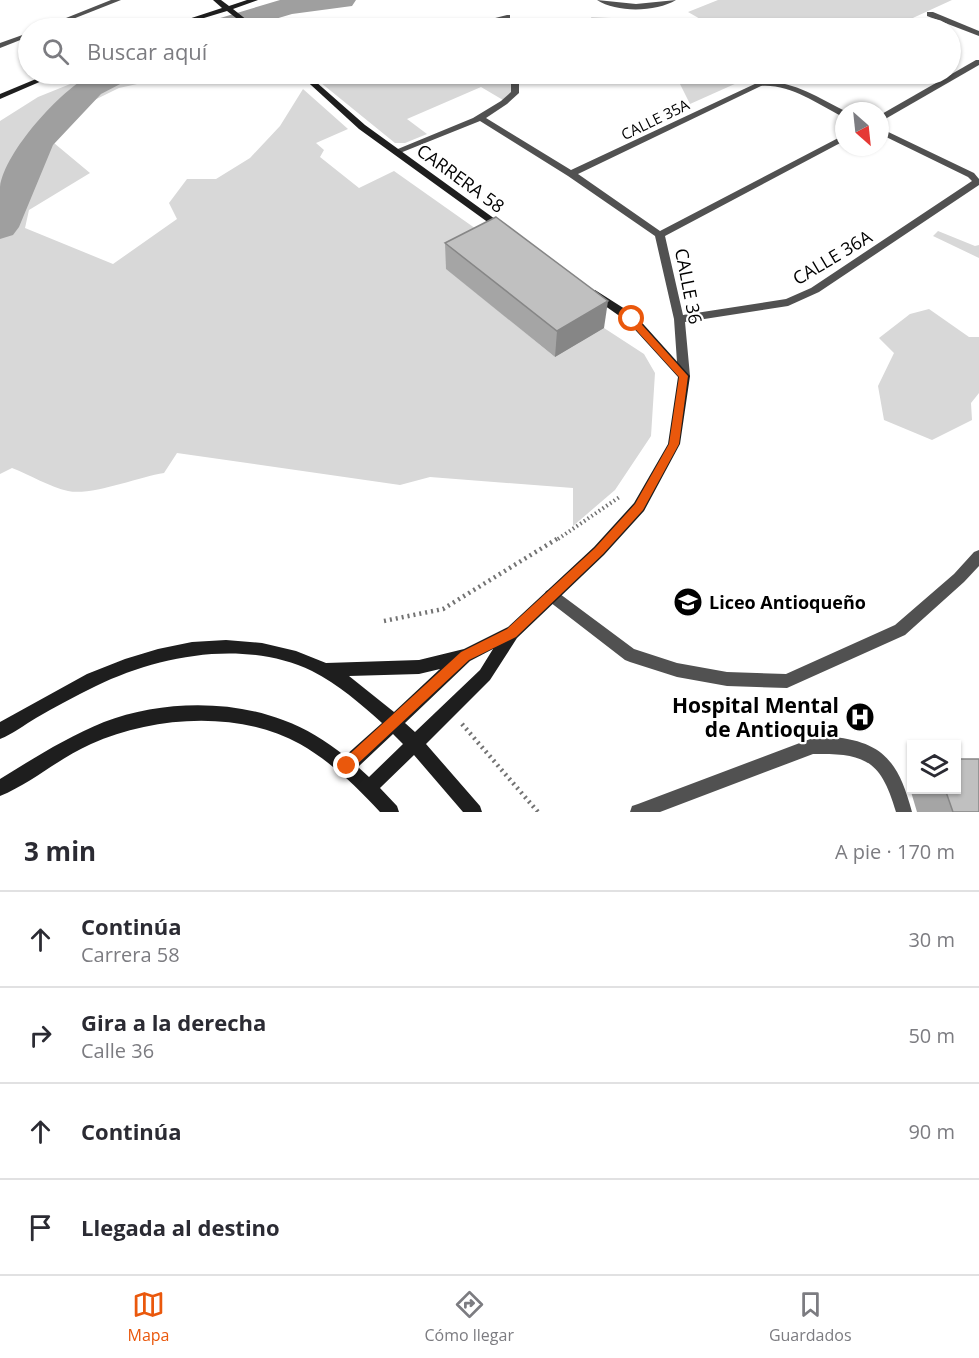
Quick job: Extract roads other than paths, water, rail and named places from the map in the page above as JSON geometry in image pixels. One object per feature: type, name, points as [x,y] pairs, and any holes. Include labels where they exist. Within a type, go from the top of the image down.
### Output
[{"type":"main road","points":[[217,0],[241,18]]},
{"type":"main road","points":[[197,18],[254,0]]},
{"type":"main road","points":[[0,97],[31,84]]},
{"type":"main road","name":"CARRERA 58","points":[[314,84],[362,127],[508,232]]},
{"type":"main road","points":[[584,286],[632,319],[684,376]]},
{"type":"main road","name":"CALLE 36","points":[[512,633],[599,551],[639,507],[674,444],[684,376]]},
{"type":"main road","points":[[325,670],[419,667],[465,656],[512,633]]},
{"type":"main road","points":[[369,788],[484,675],[512,633]]},
{"type":"main road","points":[[0,731],[116,668],[159,654],[198,647],[240,646],[283,654],[325,670],[361,694],[414,743],[474,812]]},
{"type":"main road","points":[[347,766],[465,656]]},
{"type":"main road","points":[[0,788],[84,738],[140,720],[192,713],[252,718],[303,736],[347,766],[391,812]]},
{"type":"street","points":[[71,18],[117,0]]},
{"type":"street","points":[[601,0],[620,6],[635,7],[672,0]]},
{"type":"street","points":[[930,15],[938,18]]},
{"type":"street","points":[[503,18],[507,17]]},
{"type":"street","points":[[961,27],[979,34]]},
{"type":"street","points":[[0,46],[18,39]]},
{"type":"street","points":[[961,72],[979,62]]},
{"type":"street","points":[[397,151],[479,117],[509,100],[515,93],[515,84]]},
{"type":"street","name":"CALLE 35A","points":[[571,174],[759,84]]},
{"type":"street","name":"CALLE 35A","points":[[781,84],[835,110]]},
{"type":"street","points":[[889,114],[941,84]]},
{"type":"street","points":[[479,117],[571,174],[660,235]]},
{"type":"street","name":"CALLE 36A","points":[[679,319],[789,302],[815,290],[977,182],[971,175],[889,135]]},
{"type":"street","name":"CALLE 36","points":[[684,376],[679,319],[660,235],[835,143]]},
{"type":"street","points":[[551,595],[630,655],[677,670],[727,680],[787,681],[900,630],[959,578],[979,556]]},
{"type":"street","points":[[638,812],[813,746],[843,744],[872,753],[897,783],[904,812]]},
{"type":"waterway","points":[[250,18],[289,6],[342,0]]},
{"type":"waterway","points":[[0,227],[37,142],[90,87],[96,84]]},
{"type":"place","name":"Liceo Antioqueño","points":[[688,602]]},
{"type":"place","name":"Hospital Mental de Antioquia","points":[[860,717]]}]
